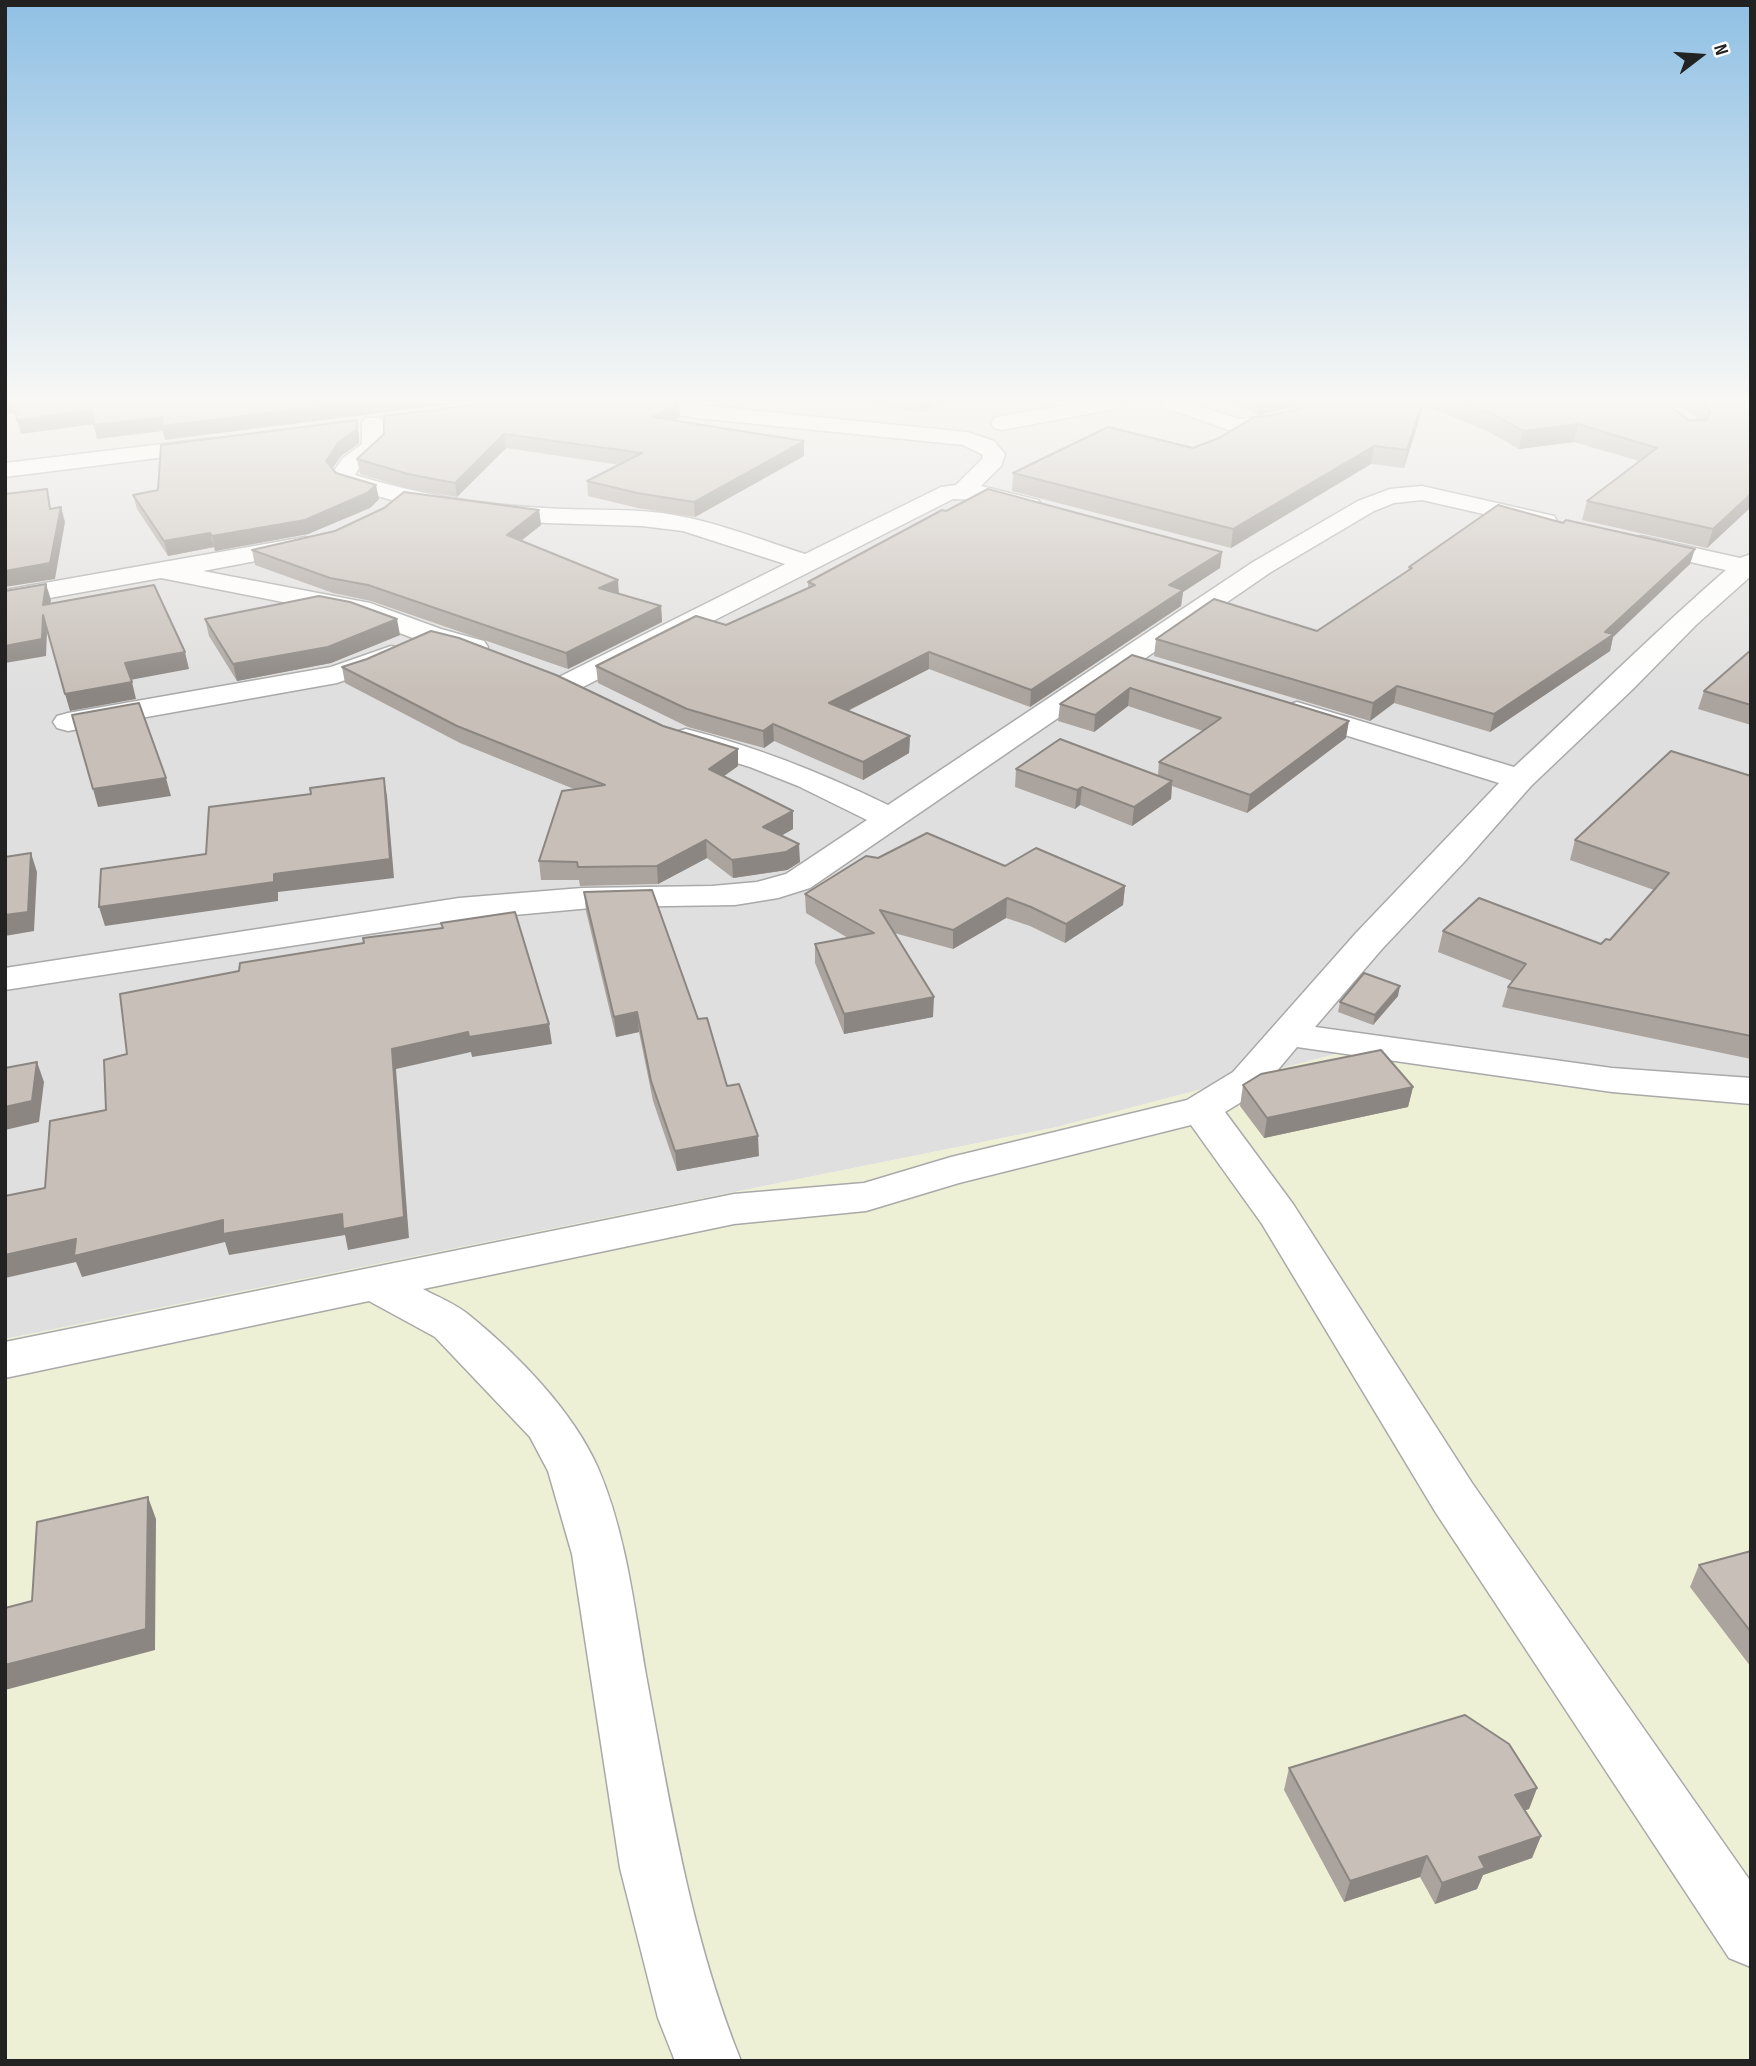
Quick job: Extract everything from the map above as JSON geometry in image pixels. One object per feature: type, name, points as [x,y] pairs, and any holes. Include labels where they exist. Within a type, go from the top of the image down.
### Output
[{"type":"street","points":[[380,515],[397,499]]},
{"type":"street","points":[[432,499],[547,516],[665,521],[695,527],[808,564]]},
{"type":"street","points":[[604,700],[558,678],[808,564],[934,499]]},
{"type":"street","points":[[1003,499],[1051,511]]},
{"type":"street","points":[[5,979],[484,906],[619,897],[747,893],[782,887],[798,881],[1125,659],[1249,564],[1382,499]]},
{"type":"street","points":[[1453,499],[1577,529]]},
{"type":"street","points":[[5,598],[330,539]]},
{"type":"street","points":[[1618,539],[1748,564]]},
{"type":"street","points":[[5,1360],[734,1209],[866,1197],[951,1171],[1201,1108],[1247,1081],[1285,1034],[1520,779],[1623,683],[1686,619],[1748,564]]},
{"type":"street","points":[[163,571],[361,609],[431,635],[498,655]]},
{"type":"street","points":[[68,722],[337,674],[370,663],[431,635]]},
{"type":"street","points":[[1125,659],[1164,671]]},
{"type":"street","points":[[1270,703],[1520,779]]},
{"type":"street","points":[[664,729],[761,760],[809,779],[889,818]]},
{"type":"street","points":[[1285,1034],[1612,1080],[1751,1091]]},
{"type":"street","points":[[1201,1108],[1278,1214],[1454,1498],[1751,1936]]},
{"type":"street","points":[[373,1283],[451,1325],[547,1424],[573,1469],[598,1554],[651,1868],[691,2018],[708,2061]]},
{"type":"shaded area","points":[[5,499],[1751,499],[1751,1090],[1359,1048],[1057,1127],[5,1339]]},
{"type":"green space","points":[[1359,1048],[1751,1090],[1751,2061],[5,2061],[5,1339],[1057,1127]]},
{"type":"building","points":[[5,499],[49,499],[50,509],[61,507],[50,563],[5,571]]},
{"type":"building","points":[[136,499],[352,499],[305,520],[212,536],[210,533],[164,541]]},
{"type":"building","points":[[395,499],[460,499],[539,510],[507,535],[618,580],[599,588],[661,606],[566,653],[368,585],[330,578],[252,550],[335,531],[384,508]]},
{"type":"building","points":[[968,499],[1027,499],[1222,552],[1169,585],[1183,590],[1031,690],[929,652],[829,703],[910,736],[863,762],[773,724],[763,731],[687,709],[596,666],[696,616],[726,625],[815,585],[808,582],[942,510],[946,511]]},
{"type":"building","points":[[1117,499],[1283,499],[1233,529]]},
{"type":"building","points":[[1589,499],[1745,499],[1713,529],[1587,501]]},
{"type":"building","points":[[1498,505],[1563,523],[1566,520],[1695,549],[1605,632],[1614,634],[1494,714],[1397,686],[1373,703],[1156,639],[1214,599],[1317,631],[1412,568],[1409,567]]},
{"type":"building","points":[[46,584],[43,605],[154,585],[185,652],[125,663],[132,682],[65,694],[43,615],[42,639],[5,646],[5,591]]},
{"type":"building","points":[[319,596],[350,602],[397,619],[328,647],[233,664],[205,619]]},
{"type":"building","points":[[431,631],[459,638],[556,675],[663,726],[738,749],[709,769],[793,811],[763,827],[799,844],[786,852],[732,860],[706,840],[657,866],[578,867],[577,862],[539,861],[562,791],[605,785],[457,726],[342,667]]},
{"type":"building","points":[[1751,650],[1751,705],[1704,691]]},
{"type":"building","points":[[1132,655],[1349,721],[1250,795],[1159,762],[1221,718],[1130,688],[1095,715],[1060,704]]},
{"type":"building","points":[[139,703],[166,778],[93,789],[72,715]]},
{"type":"building","points":[[1060,739],[1172,781],[1134,807],[1082,787],[1077,790],[1016,769]]},
{"type":"building","points":[[1671,751],[1751,776],[1751,1036],[1508,987],[1526,964],[1443,931],[1479,898],[1601,944],[1606,939],[1610,940],[1669,873],[1575,840]]},
{"type":"building","points":[[384,778],[390,859],[274,874],[274,882],[99,907],[101,869],[206,854],[209,807],[311,794],[310,788]]},
{"type":"building","points":[[927,833],[1005,866],[1036,848],[1125,886],[1066,924],[1007,898],[953,930],[880,910],[934,997],[844,1014],[815,944],[874,933],[805,894],[866,856],[878,858]]},
{"type":"building","points":[[31,853],[28,912],[5,915],[5,857]]},
{"type":"building","points":[[652,890],[698,1019],[707,1018],[727,1086],[739,1084],[758,1136],[675,1151],[651,1081],[637,1012],[614,1017],[584,892]]},
{"type":"building","points":[[515,912],[549,1024],[469,1037],[468,1032],[392,1049],[404,1217],[343,1229],[342,1214],[223,1234],[223,1220],[74,1256],[76,1239],[5,1255],[5,1196],[45,1188],[50,1121],[106,1110],[104,1060],[127,1054],[120,994],[239,971],[240,963],[364,943],[363,938],[443,928],[441,923]]},
{"type":"building","points":[[1364,973],[1400,986],[1375,1015],[1340,1002]]},
{"type":"building","points":[[1381,1050],[1413,1087],[1267,1118],[1243,1085],[1261,1074]]},
{"type":"building","points":[[37,1062],[32,1101],[5,1107],[5,1068]]},
{"type":"building","points":[[148,1497],[146,1629],[5,1665],[5,1608],[32,1601],[37,1522]]},
{"type":"building","points":[[1751,1551],[1751,1632],[1699,1565]]},
{"type":"building","points":[[1465,1715],[1509,1744],[1537,1788],[1515,1795],[1541,1836],[1479,1857],[1485,1868],[1442,1883],[1427,1856],[1350,1881],[1289,1768]]}]
